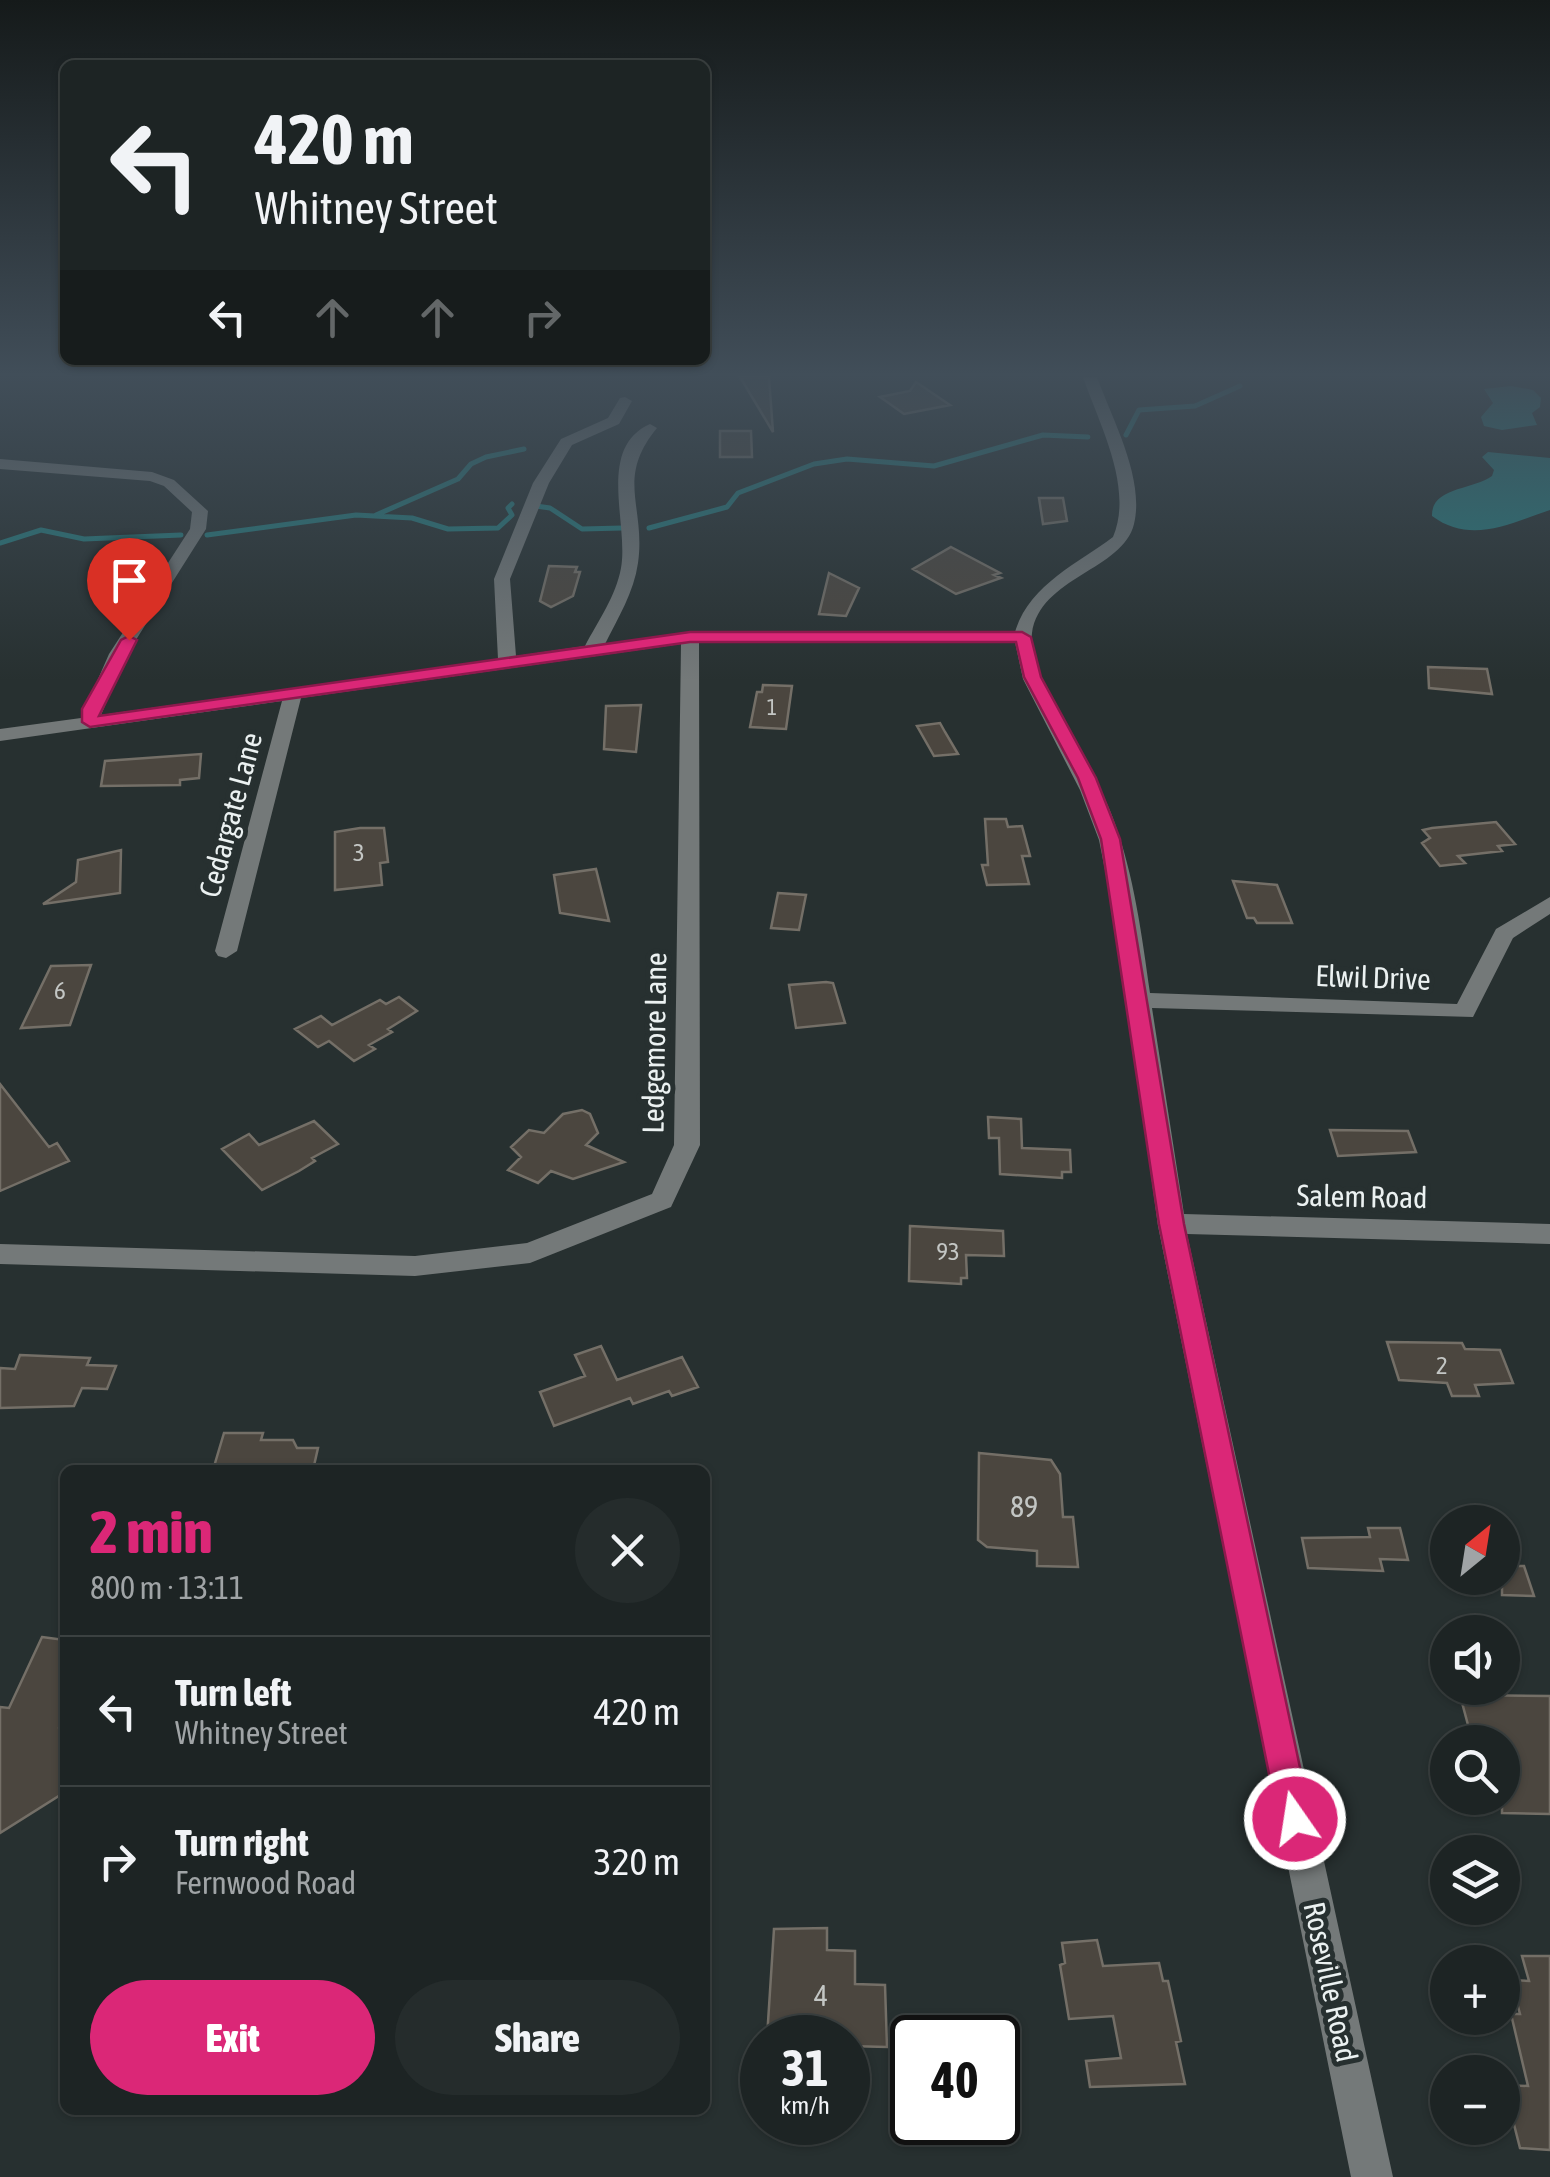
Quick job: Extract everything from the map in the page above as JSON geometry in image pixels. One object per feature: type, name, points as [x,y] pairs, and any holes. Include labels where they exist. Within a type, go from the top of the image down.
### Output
[{"type":"street","points":[[90,722],[90,709],[198,529],[200,511],[170,483],[157,479]]},
{"type":"street","points":[[507,662],[502,579],[542,479]]},
{"type":"street","points":[[593,649],[632,558],[626,479]]},
{"type":"street","points":[[0,735],[690,637],[1022,637],[1036,606],[1108,550],[1129,525],[1122,479]]},
{"type":"street","name":"Ledgemore Lane","points":[[3,1260],[415,1266],[530,1253],[662,1200],[688,1145],[690,637]]},
{"type":"street","name":"Roseville Road","points":[[1022,637],[1033,677],[1102,812],[1138,1000],[1172,1224],[1252,1627],[1372,2177]]},
{"type":"street","name":"Cedargate Lane","points":[[226,951],[293,694]]},
{"type":"street","name":"Elwil Drive","points":[[1138,1000],[1465,1012],[1504,934],[1550,904]]},
{"type":"street","name":"Salem Road","points":[[1172,1224],[1550,1234]]},
{"type":"water","points":[[1550,479],[1550,510],[1506,525],[1476,530],[1447,525],[1432,516],[1438,499],[1484,481]]},
{"type":"building","points":[[1039,498],[1063,498],[1067,521],[1043,524]]},
{"type":"building","points":[[951,547],[1000,573],[994,575],[1001,578],[956,594],[913,569]]},
{"type":"building","points":[[549,566],[577,567],[575,572],[580,572],[573,596],[551,607],[540,601]]},
{"type":"building","points":[[829,573],[859,588],[846,616],[819,614]]},
{"type":"building","points":[[1428,667],[1487,669],[1492,694],[1429,688]]},
{"type":"building","points":[[763,685],[792,686],[786,729],[750,727],[757,692],[762,692]]},
{"type":"building","points":[[641,705],[636,752],[604,749],[606,706]]},
{"type":"building","points":[[940,723],[958,754],[934,756],[917,726]]},
{"type":"building","points":[[201,754],[199,778],[180,780],[180,785],[101,786],[105,761]]},
{"type":"building","points":[[985,819],[1006,819],[1008,827],[1022,826],[1030,856],[1022,856],[1029,884],[987,885],[982,865],[988,865]]},
{"type":"building","points":[[1496,822],[1515,844],[1498,846],[1502,851],[1458,856],[1465,863],[1440,866],[1422,843],[1430,838],[1423,830]]},
{"type":"building","points":[[384,828],[388,862],[380,863],[382,885],[335,890],[335,832]]},
{"type":"building","points":[[121,850],[120,893],[43,904],[76,882],[78,860]]},
{"type":"building","points":[[596,869],[609,921],[560,913],[554,875]]},
{"type":"building","points":[[1233,881],[1277,885],[1292,923],[1257,923],[1254,918],[1247,918]]},
{"type":"building","points":[[778,893],[806,895],[799,930],[771,928]]},
{"type":"building","points":[[91,965],[70,1025],[21,1028],[51,966]]},
{"type":"building","points":[[833,983],[845,1023],[796,1028],[789,985]]},
{"type":"building","points":[[399,997],[417,1011],[388,1029],[392,1032],[369,1045],[375,1049],[354,1061],[329,1041],[318,1047],[295,1029],[321,1016],[332,1025],[380,1000],[386,1004]]},
{"type":"building","points":[[0,1084],[49,1147],[57,1143],[69,1161],[0,1191]]},
{"type":"building","points":[[582,1110],[590,1114],[598,1133],[586,1145],[624,1162],[573,1179],[551,1171],[538,1183],[508,1170],[521,1157],[511,1147],[529,1130],[544,1133],[563,1114]]},
{"type":"building","points":[[988,1117],[1021,1119],[1022,1148],[1070,1150],[1071,1172],[1062,1172],[1062,1178],[1000,1174],[999,1138],[989,1138]]},
{"type":"building","points":[[314,1121],[338,1144],[262,1190],[222,1149],[249,1134],[259,1145]]},
{"type":"building","points":[[1330,1130],[1408,1131],[1416,1152],[1338,1156]]},
{"type":"building","points":[[910,1226],[1003,1231],[1004,1256],[966,1255],[967,1278],[961,1278],[961,1284],[909,1281]]},
{"type":"building","points":[[1387,1342],[1462,1343],[1465,1349],[1500,1350],[1513,1383],[1475,1385],[1479,1396],[1452,1396],[1447,1383],[1399,1380]]},
{"type":"building","points":[[601,1346],[617,1380],[682,1357],[698,1387],[672,1396],[669,1391],[633,1404],[630,1398],[554,1426],[540,1392],[585,1376],[575,1355]]},
{"type":"building","points":[[20,1355],[90,1358],[87,1365],[116,1366],[107,1389],[82,1388],[74,1406],[0,1408],[0,1368],[15,1369]]},
{"type":"building","points":[[224,1433],[263,1433],[261,1440],[293,1440],[297,1448],[318,1448],[314,1465],[214,1465]]},
{"type":"building","points":[[979,1453],[1051,1460],[1060,1474],[1063,1517],[1073,1517],[1078,1567],[1037,1566],[1037,1551],[987,1547],[978,1540]]},
{"type":"building","points":[[1368,1528],[1400,1528],[1408,1560],[1380,1559],[1383,1571],[1308,1568],[1302,1538],[1370,1537]]},
{"type":"building","points":[[1520,1566],[1524,1566],[1534,1596],[1502,1595],[1520,1595]]},
{"type":"building","points":[[42,1637],[60,1639],[60,1795],[0,1833],[0,1707],[9,1708]]},
{"type":"building","points":[[1520,1696],[1550,1696],[1550,1814],[1520,1813],[1520,1725],[1468,1725],[1463,1705],[1520,1705]]},
{"type":"building","points":[[827,1928],[827,1950],[855,1951],[855,1984],[885,1985],[887,2047],[870,2047],[870,2015],[768,2015],[774,1929]]},
{"type":"building","points":[[1097,1940],[1103,1966],[1159,1963],[1163,1981],[1168,1981],[1181,2041],[1176,2042],[1185,2084],[1090,2087],[1086,2061],[1121,2058],[1113,2016],[1069,2019],[1060,1965],[1065,1963],[1062,1943]]},
{"type":"building","points":[[1522,1956],[1550,1956],[1550,2150],[1519,2145],[1520,2086],[1528,2086],[1516,2035],[1520,2035],[1520,1980],[1529,1981]]},
{"type":"waterway","points":[[376,515],[458,479]]},
{"type":"waterway","points":[[649,528],[727,507],[738,493],[776,479]]},
{"type":"waterway","points":[[207,535],[356,515],[412,518],[448,529],[498,528],[512,515],[508,508],[512,504]]},
{"type":"waterway","points":[[536,506],[550,508],[582,529],[622,528]]},
{"type":"waterway","points":[[0,543],[41,530],[84,539],[181,535]]},
{"type":"route","points":[[129,640],[90,709],[90,722],[690,637],[1022,637],[1033,677],[1087,778],[1110,839],[1172,1224],[1252,1627],[1295,1819]]}]
